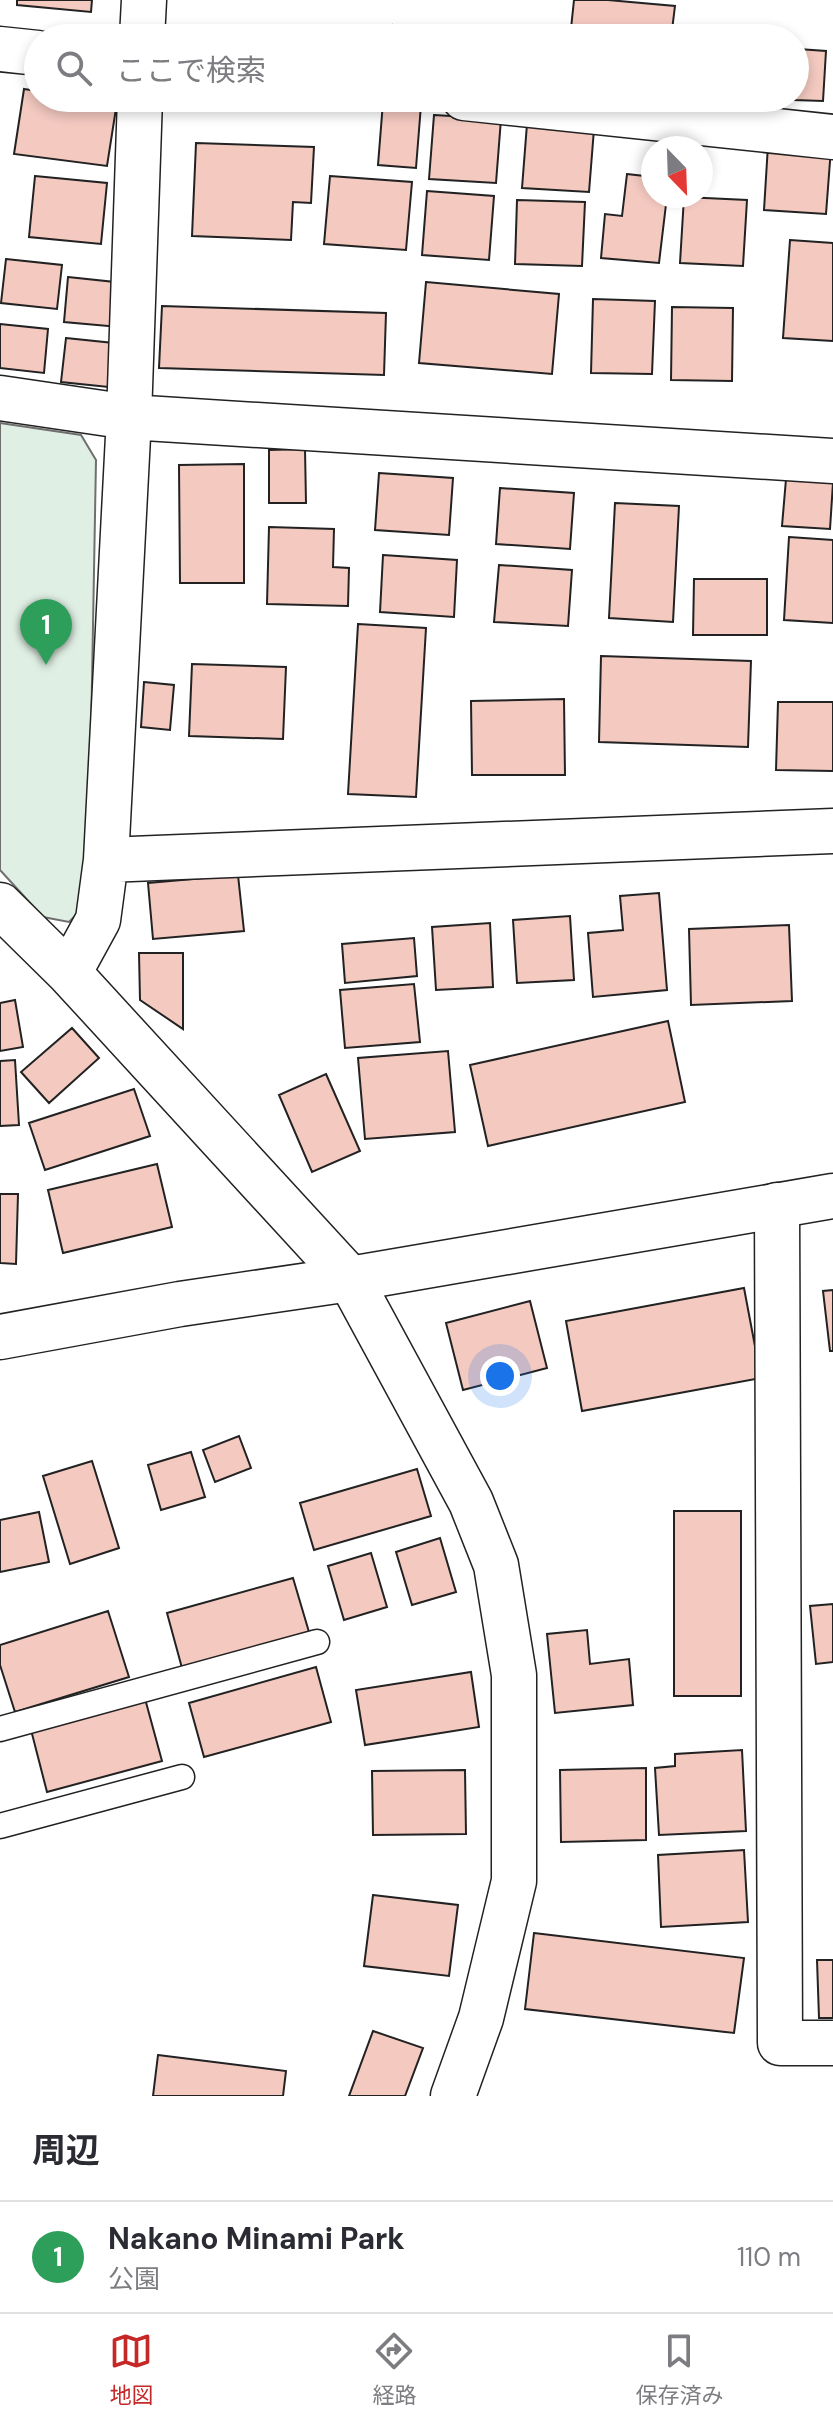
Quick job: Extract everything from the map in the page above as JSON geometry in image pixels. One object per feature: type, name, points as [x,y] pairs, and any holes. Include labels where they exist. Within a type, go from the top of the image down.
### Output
[{"type":"street","points":[[143,24],[144,0]]},
{"type":"street","points":[[0,49],[24,52]]},
{"type":"street","points":[[69,973],[98,920],[106,860],[129,417],[140,112]]},
{"type":"street","points":[[596,112],[833,137]]},
{"type":"street","points":[[0,398],[129,417],[833,461]]},
{"type":"street","points":[[106,860],[833,831]]},
{"type":"street","points":[[0,905],[69,973],[350,1279],[471,1502],[496,1565],[514,1675],[514,1881],[481,2018],[453,2096]]},
{"type":"street","points":[[0,1337],[180,1304],[350,1279],[833,1196]]},
{"type":"street","points":[[777,1205],[780,2043],[833,2043]]},
{"type":"lane","points":[[0,1729],[317,1642]]},
{"type":"lane","points":[[0,1826],[182,1777]]},
{"type":"green space","points":[[0,423],[81,435],[96,460],[88,903],[69,922],[43,917],[0,870]]},
{"type":"building","points":[[17,0],[92,0],[91,12],[17,5]]},
{"type":"building","points":[[574,0],[675,6],[673,24],[571,24]]},
{"type":"building","points":[[809,50],[826,51],[823,101],[809,101]]},
{"type":"building","points":[[24,89],[24,112],[115,112],[107,166],[14,154]]},
{"type":"building","points":[[382,112],[420,112],[416,168],[378,165]]},
{"type":"building","points":[[434,115],[501,119],[496,183],[429,179]]},
{"type":"building","points":[[527,124],[594,129],[589,192],[522,188]]},
{"type":"building","points":[[196,143],[314,147],[311,203],[293,202],[291,240],[192,236]]},
{"type":"building","points":[[768,145],[831,148],[826,214],[764,210]]},
{"type":"building","points":[[627,174],[641,176],[641,208],[666,208],[659,263],[601,258],[605,214],[622,216]]},
{"type":"building","points":[[35,176],[107,183],[101,244],[29,237]]},
{"type":"building","points":[[330,176],[412,182],[406,250],[324,244]]},
{"type":"building","points":[[427,191],[494,196],[489,260],[422,255]]},
{"type":"building","points":[[713,198],[747,200],[743,266],[680,263],[683,208],[713,208]]},
{"type":"building","points":[[517,200],[585,202],[582,266],[515,264]]},
{"type":"building","points":[[790,240],[833,243],[833,341],[783,338]]},
{"type":"building","points":[[6,259],[62,265],[57,309],[1,303]]},
{"type":"building","points":[[68,277],[124,283],[119,327],[64,322]]},
{"type":"building","points":[[426,282],[559,294],[552,374],[419,363]]},
{"type":"building","points":[[593,299],[655,301],[652,374],[591,373]]},
{"type":"building","points":[[162,306],[386,313],[384,375],[159,368]]},
{"type":"building","points":[[672,307],[733,308],[732,381],[671,380]]},
{"type":"building","points":[[0,324],[48,329],[44,373],[0,368]]},
{"type":"building","points":[[66,338],[123,344],[118,388],[61,382]]},
{"type":"building","points":[[305,449],[306,503],[269,503],[269,450]]},
{"type":"building","points":[[244,464],[244,583],[180,583],[179,465]]},
{"type":"building","points":[[379,473],[453,478],[449,535],[375,530]]},
{"type":"building","points":[[786,479],[833,483],[830,529],[782,526]]},
{"type":"building","points":[[500,488],[574,493],[570,549],[496,544]]},
{"type":"building","points":[[615,503],[679,506],[673,622],[609,618]]},
{"type":"building","points":[[269,527],[334,529],[333,567],[349,568],[348,606],[267,604]]},
{"type":"building","points":[[789,537],[833,540],[833,623],[784,620]]},
{"type":"building","points":[[383,555],[457,560],[454,617],[380,612]]},
{"type":"building","points":[[499,565],[572,570],[568,626],[494,622]]},
{"type":"building","points":[[694,579],[767,579],[767,635],[693,635]]},
{"type":"building","points":[[358,624],[426,628],[416,797],[348,794]]},
{"type":"building","points":[[601,656],[751,661],[748,747],[599,742]]},
{"type":"building","points":[[192,664],[286,667],[283,739],[189,736]]},
{"type":"building","points":[[144,682],[174,685],[170,730],[141,727]]},
{"type":"building","points":[[564,699],[565,775],[472,775],[471,701]]},
{"type":"building","points":[[778,702],[833,702],[833,771],[776,770]]},
{"type":"building","points":[[238,875],[244,931],[153,939],[148,883]]},
{"type":"building","points":[[659,893],[667,990],[593,997],[588,933],[623,930],[620,896]]},
{"type":"building","points":[[570,916],[574,980],[517,983],[513,920]]},
{"type":"building","points":[[490,923],[493,987],[436,990],[432,927]]},
{"type":"building","points":[[789,925],[792,1001],[691,1005],[689,929]]},
{"type":"building","points":[[414,938],[417,976],[345,983],[342,944]]},
{"type":"building","points":[[139,953],[183,953],[183,1029],[140,1000]]},
{"type":"building","points":[[414,984],[420,1042],[345,1048],[340,990]]},
{"type":"building","points":[[15,1000],[23,1047],[0,1051],[0,1003]]},
{"type":"building","points":[[668,1021],[685,1102],[488,1146],[470,1065]]},
{"type":"building","points":[[72,1028],[99,1058],[49,1103],[21,1072]]},
{"type":"building","points":[[448,1051],[455,1132],[365,1139],[358,1058]]},
{"type":"building","points":[[15,1060],[19,1125],[0,1126],[0,1061]]},
{"type":"building","points":[[326,1074],[360,1151],[312,1172],[279,1095]]},
{"type":"building","points":[[134,1089],[150,1136],[45,1170],[29,1123]]},
{"type":"building","points":[[157,1164],[172,1227],[63,1253],[48,1190]]},
{"type":"building","points":[[0,1194],[18,1194],[16,1264],[0,1263]]},
{"type":"building","points":[[744,1288],[761,1378],[582,1411],[566,1321]]},
{"type":"building","points":[[833,1290],[833,1351],[830,1351],[823,1291]]},
{"type":"building","points":[[530,1301],[547,1368],[463,1390],[446,1323]]},
{"type":"building","points":[[239,1436],[251,1468],[215,1482],[203,1450]]},
{"type":"building","points":[[191,1452],[205,1497],[161,1510],[148,1465]]},
{"type":"building","points":[[92,1461],[119,1548],[70,1564],[43,1476]]},
{"type":"building","points":[[417,1469],[431,1516],[314,1550],[300,1503]]},
{"type":"building","points":[[674,1511],[741,1511],[741,1696],[674,1696]]},
{"type":"building","points":[[39,1512],[49,1562],[0,1572],[0,1520]]},
{"type":"building","points":[[440,1538],[456,1592],[412,1605],[396,1552]]},
{"type":"building","points":[[371,1553],[387,1607],[344,1620],[328,1566]]},
{"type":"building","points":[[293,1578],[309,1632],[182,1668],[167,1613]]},
{"type":"building","points":[[833,1604],[833,1662],[816,1664],[810,1606]]},
{"type":"building","points":[[108,1611],[129,1677],[15,1712],[0,1665],[0,1645]]},
{"type":"building","points":[[587,1630],[590,1664],[629,1659],[633,1705],[555,1713],[547,1634]]},
{"type":"building","points":[[316,1667],[331,1722],[204,1757],[189,1703]]},
{"type":"building","points":[[471,1672],[479,1727],[365,1745],[356,1690]]},
{"type":"building","points":[[144,1695],[162,1761],[47,1792],[30,1726]]},
{"type":"building","points":[[742,1750],[746,1831],[659,1835],[655,1768],[675,1766],[675,1754]]},
{"type":"building","points":[[646,1768],[646,1840],[561,1842],[560,1770]]},
{"type":"building","points":[[465,1770],[466,1834],[373,1835],[372,1771]]},
{"type":"building","points":[[744,1850],[748,1922],[661,1927],[658,1855]]},
{"type":"building","points":[[373,1895],[458,1905],[449,1976],[364,1966]]},
{"type":"building","points":[[534,1933],[744,1958],[734,2033],[525,2009]]},
{"type":"building","points":[[817,1960],[833,1960],[833,2018],[819,2018]]},
{"type":"building","points":[[373,2031],[423,2048],[405,2096],[349,2096]]},
{"type":"building","points":[[158,2055],[286,2071],[283,2096],[153,2096]]},
{"type":"place","name":"Nakano Minami Park","points":[[46,665]]}]
